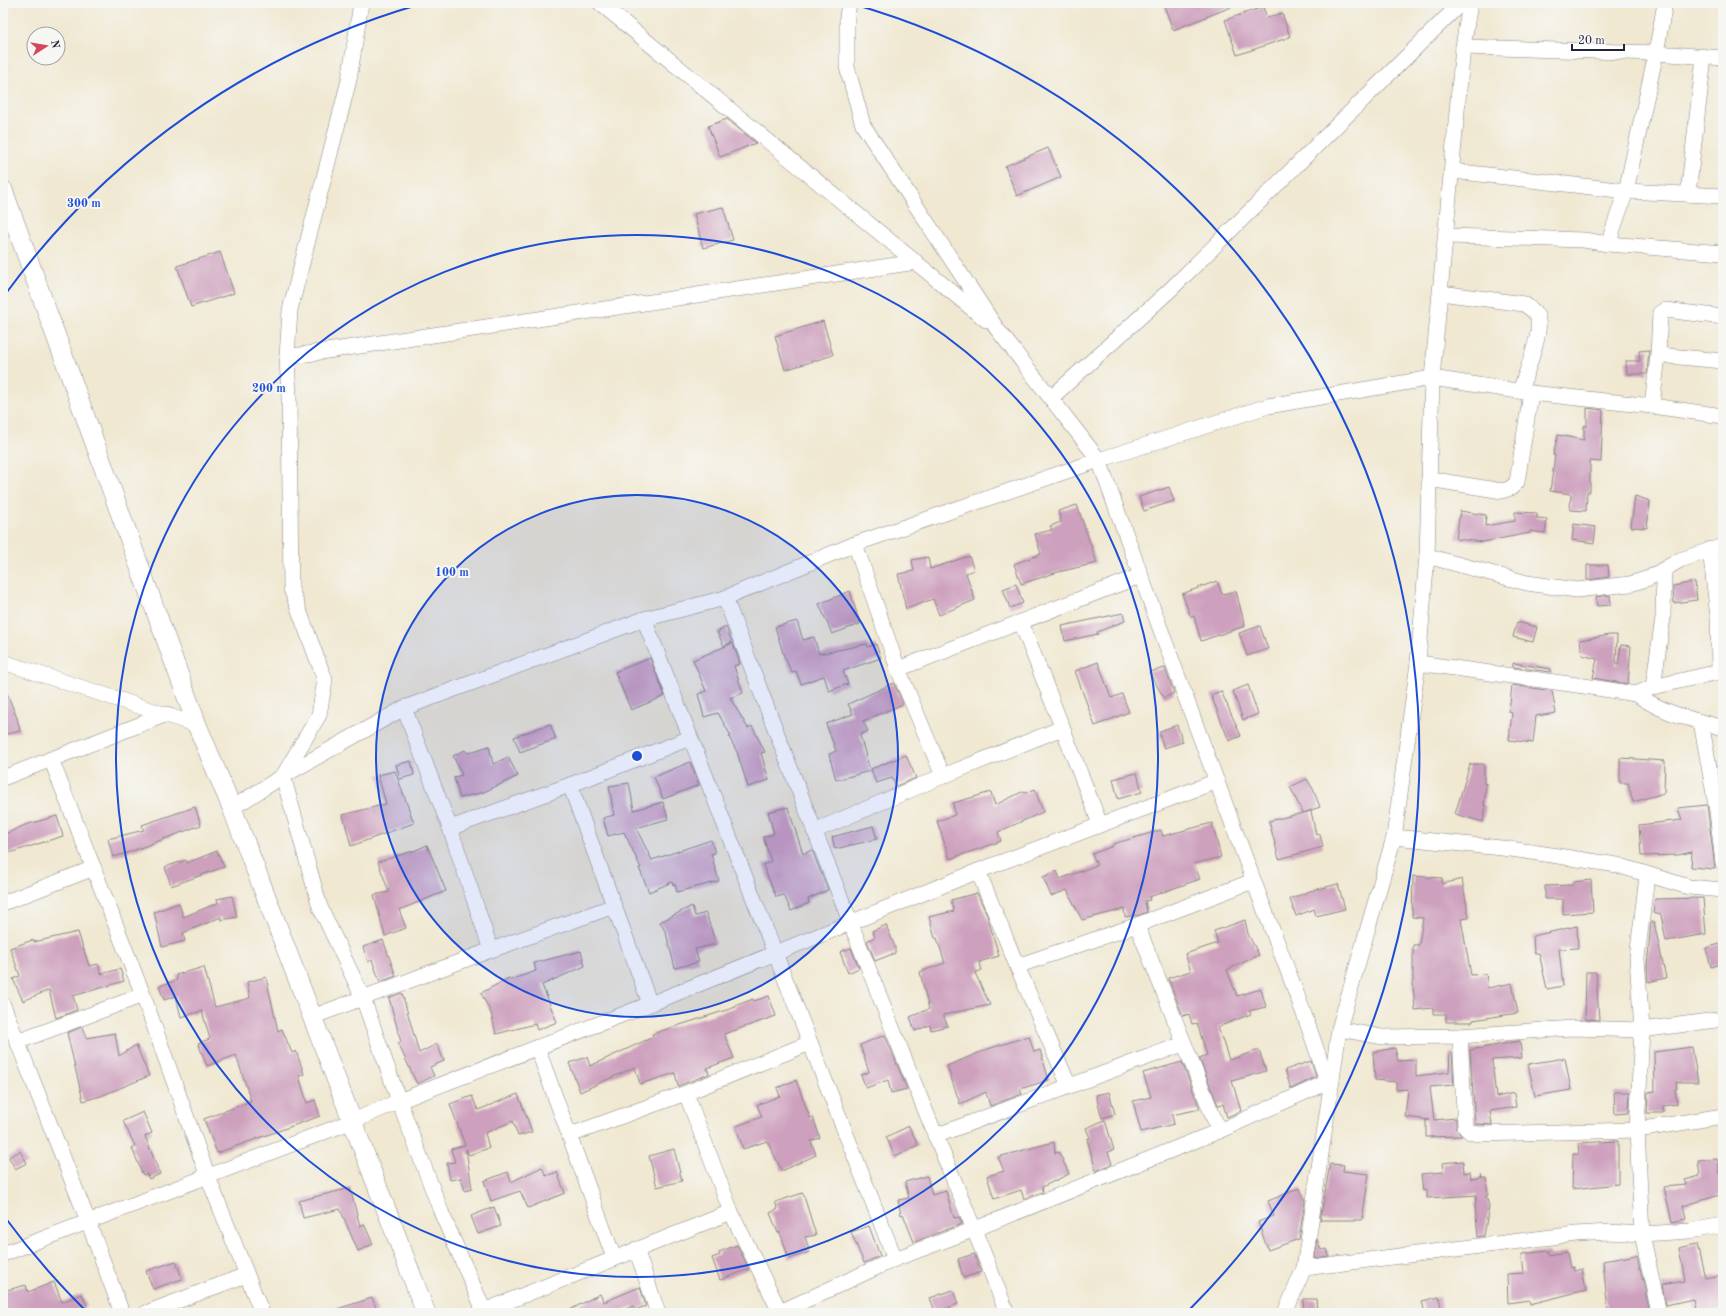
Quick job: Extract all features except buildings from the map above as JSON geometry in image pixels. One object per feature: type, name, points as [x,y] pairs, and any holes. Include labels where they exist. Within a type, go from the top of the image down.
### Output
[{"type":"street","points":[[361,3],[349,80],[290,310],[287,357],[289,397],[291,589],[326,680],[319,715],[283,776],[320,907],[363,998],[399,1101],[442,1214],[483,1312],[636,1249],[731,1212]]},
{"type":"street","points":[[600,3],[997,329]]},
{"type":"street","points":[[849,3],[847,17],[847,67],[864,125],[997,329],[1099,460],[1140,576],[1253,881],[1330,1081]]},
{"type":"street","points":[[1051,398],[1171,289],[1461,3]]},
{"type":"street","points":[[1285,1313],[1304,1268],[1330,1081],[1339,1029],[1394,837],[1418,663],[1427,556],[1432,378],[1464,47],[1470,3]]},
{"type":"street","points":[[1608,244],[1626,191],[1656,53],[1665,3]]},
{"type":"street","points":[[1464,47],[1656,53],[1723,58]]},
{"type":"street","points":[[1688,194],[1704,56]]},
{"type":"street","points":[[1453,171],[1626,191],[1723,196]]},
{"type":"street","points":[[3,190],[197,725],[232,808],[426,1313]]},
{"type":"street","points":[[1446,236],[1584,240],[1608,244],[1723,253]]},
{"type":"street","points":[[287,357],[916,262]]},
{"type":"street","points":[[1429,479],[1502,491],[1511,488],[1517,482],[1525,392],[1533,350],[1538,340],[1538,318],[1534,310],[1524,304],[1441,293]]},
{"type":"street","points":[[1652,406],[1658,355],[1660,313],[1665,310],[1723,317]]},
{"type":"street","points":[[1658,355],[1723,360]]},
{"type":"street","points":[[232,808],[283,776],[404,708],[644,619],[725,598],[855,544],[1099,460],[1268,406],[1432,378],[1525,392],[1652,406],[1723,416]]},
{"type":"street","points":[[855,544],[898,669],[943,776]]},
{"type":"street","points":[[1427,556],[1527,582],[1577,590],[1630,584],[1649,578],[1680,560],[1717,547],[1718,617],[1721,671],[1653,687],[1636,694]]},
{"type":"street","points":[[1653,687],[1663,618],[1664,570]]},
{"type":"street","points":[[898,669],[1140,576]]},
{"type":"street","points":[[725,598],[850,923],[935,1136],[975,1229],[1007,1313]]},
{"type":"street","points":[[644,619],[774,954],[895,1259]]},
{"type":"street","points":[[1021,622],[1100,824]]},
{"type":"street","points":[[3,662],[197,725]]},
{"type":"street","points":[[1418,663],[1636,694],[1652,705],[1666,712],[1723,728]]},
{"type":"street","points":[[404,708],[450,828],[491,950]]},
{"type":"street","points":[[3,778],[167,714]]},
{"type":"street","points":[[1701,722],[1717,810],[1723,863]]},
{"type":"street","points":[[814,831],[943,776],[1062,728]]},
{"type":"street","points":[[450,828],[570,785],[690,738]]},
{"type":"street","points":[[50,759],[143,995],[208,1177],[262,1313]]},
{"type":"street","points":[[3,1254],[353,1121],[399,1101],[650,1004],[978,871],[1217,781]]},
{"type":"street","points":[[570,785],[650,1004]]},
{"type":"street","points":[[1394,837],[1511,849],[1617,865],[1647,876],[1689,887],[1723,890]]},
{"type":"street","points":[[3,903],[94,868]]},
{"type":"street","points":[[978,871],[1069,1086]]},
{"type":"street","points":[[1647,876],[1637,958],[1642,1030],[1637,1130],[1642,1234],[1659,1313]]},
{"type":"street","points":[[1017,966],[1137,925],[1253,881]]},
{"type":"street","points":[[312,1017],[614,906]]},
{"type":"street","points":[[1137,925],[1183,1044],[1219,1131]]},
{"type":"street","points":[[17,1042],[143,995]]},
{"type":"street","points":[[3,1005],[88,1221],[122,1313]]},
{"type":"street","points":[[1339,1029],[1382,1037],[1460,1036],[1573,1028],[1642,1030],[1723,1019]]},
{"type":"street","points":[[1460,1036],[1465,1126],[1470,1132],[1477,1134],[1637,1130],[1723,1116]]},
{"type":"street","points":[[570,1135],[686,1093],[810,1043]]},
{"type":"street","points":[[935,1136],[1183,1044]]},
{"type":"street","points":[[537,1047],[614,1258]]},
{"type":"street","points":[[686,1093],[731,1212],[779,1313],[895,1259],[975,1229],[1219,1131],[1330,1081]]},
{"type":"street","points":[[1304,1268],[1576,1234],[1609,1232],[1642,1234],[1690,1231],[1723,1225]]},
{"type":"street","points":[[636,1249],[658,1313]]},
{"type":"street","points":[[146,1313],[246,1275]]}]
